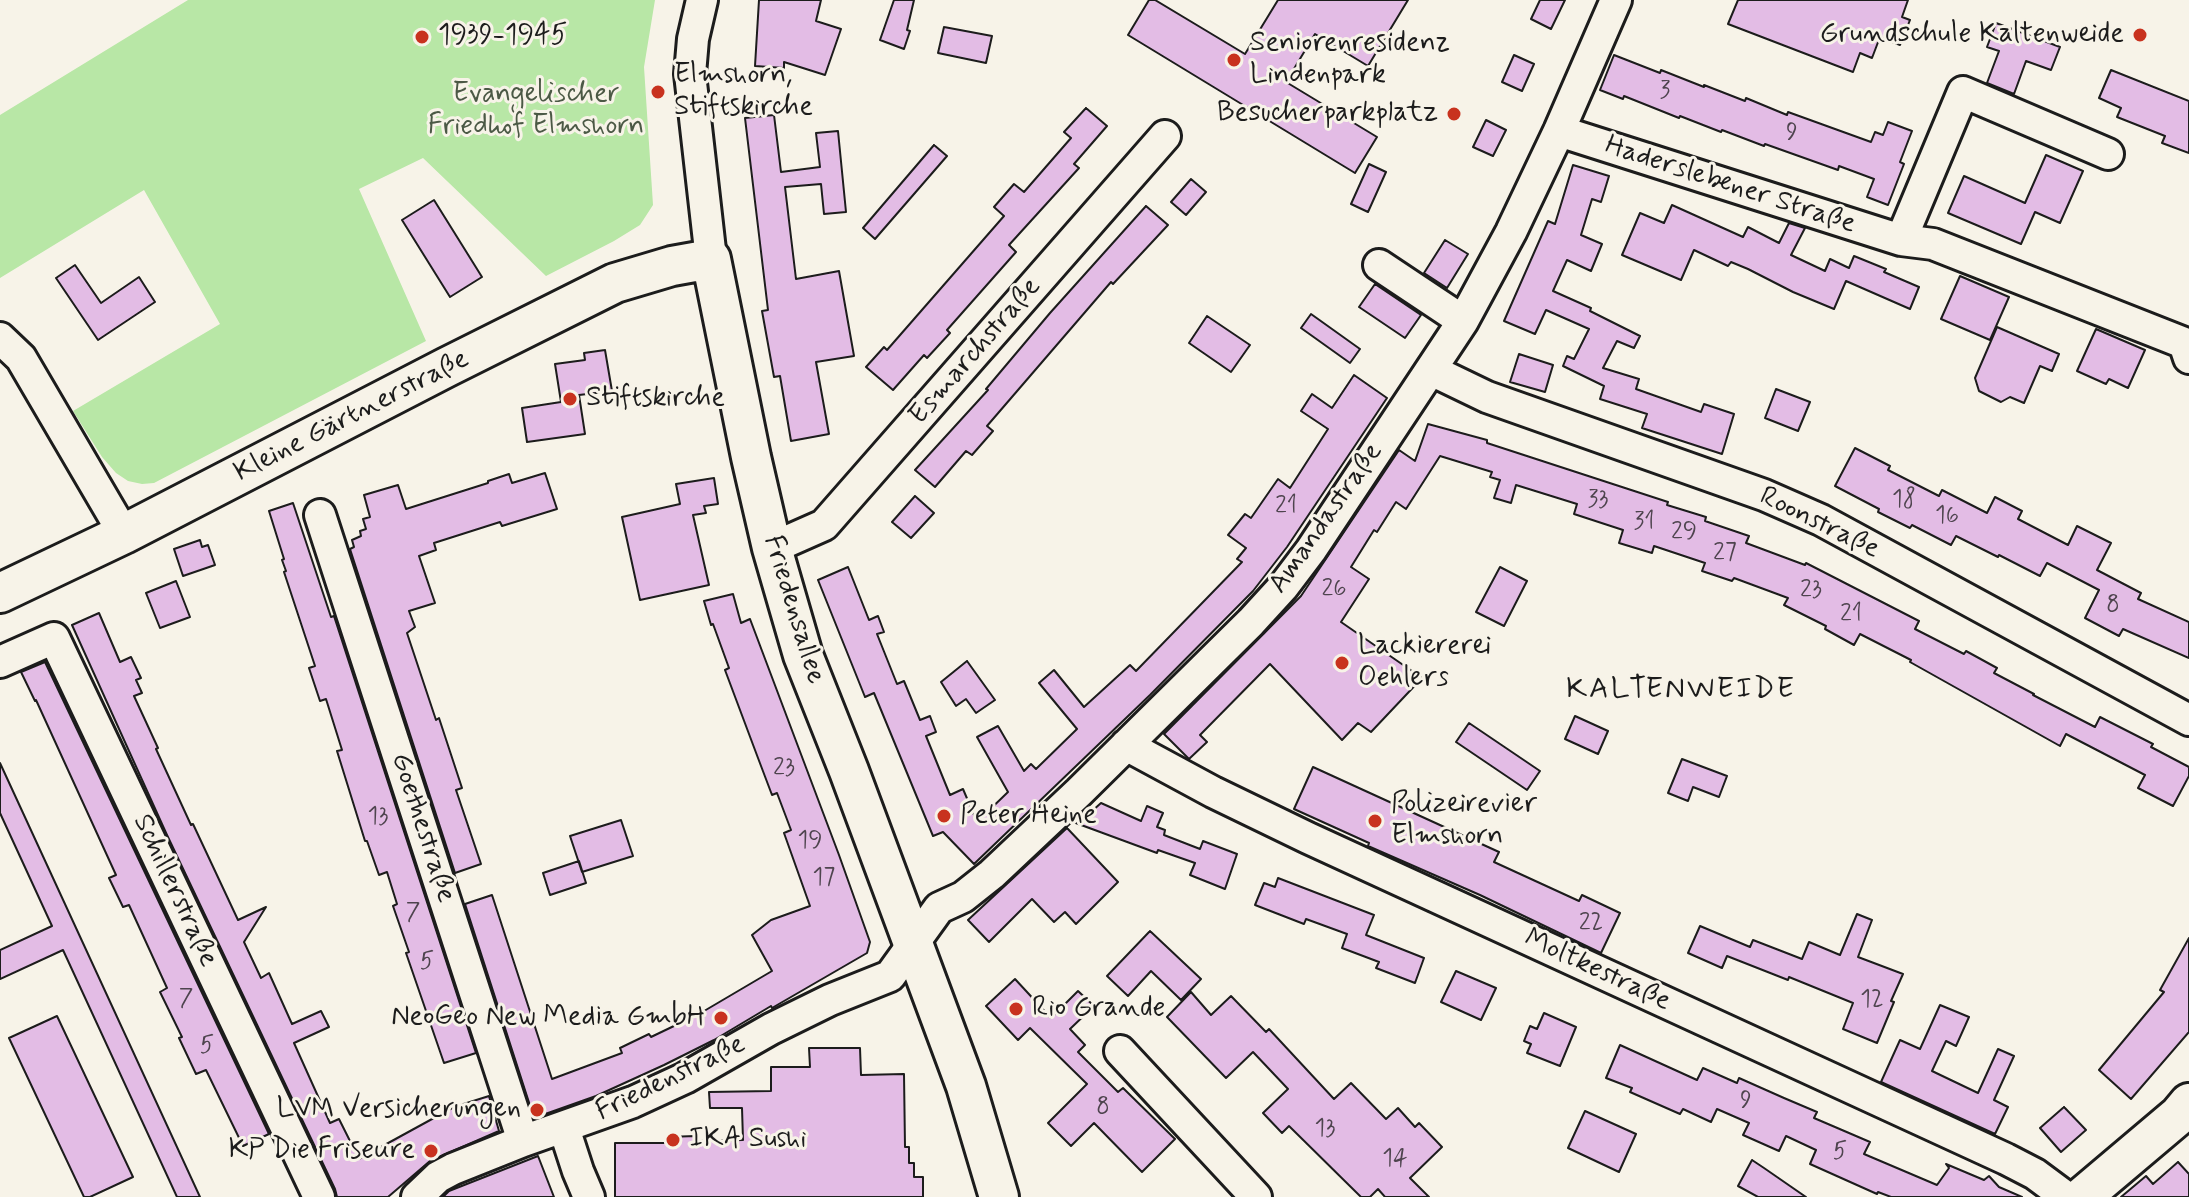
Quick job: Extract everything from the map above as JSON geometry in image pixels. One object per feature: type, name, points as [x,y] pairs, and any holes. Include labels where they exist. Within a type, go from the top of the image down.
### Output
[{"type":"main road","name":"Kleine Gärtnerstraße","points":[[0,593],[124,534],[615,283],[672,266],[711,259]]},
{"type":"main road","name":"Friedensallee","points":[[711,259],[772,548],[803,655],[966,1086],[999,1197]]},
{"type":"main road","points":[[2082,1197],[2179,1115],[2189,1103]]},
{"type":"street","name":"Friedensallee","points":[[702,0],[693,39],[690,74],[711,259]]},
{"type":"street","name":"Amandastraße","points":[[912,942],[939,908],[963,897],[992,874],[1126,745],[1251,622],[1311,550],[1463,321],[1511,232],[1616,0]]},
{"type":"street","points":[[1901,240],[1963,92],[2108,154]]},
{"type":"street","name":"Haderslebener Straße","points":[[1559,131],[1901,240],[1933,244],[2184,343],[2189,358]]},
{"type":"street","name":"Esmarchstraße","points":[[772,548],[824,525],[1165,136]]},
{"type":"street","points":[[1379,265],[1463,321]]},
{"type":"street","points":[[0,338],[21,358],[124,534]]},
{"type":"street","name":"Roonstraße","points":[[1431,370],[1487,397],[1764,495],[1821,520],[2189,720]]},
{"type":"street","name":"Goethestraße","points":[[320,515],[523,1141]]},
{"type":"street","name":"Schillerstraße","points":[[0,662],[54,638],[319,1197]]},
{"type":"street","name":"Moltkestraße","points":[[1126,745],[1308,838],[2006,1159],[2035,1174],[2066,1197]]},
{"type":"street","name":"Friedenstraße","points":[[417,1197],[438,1177],[453,1169],[633,1102],[685,1078],[830,1000],[890,976],[912,942]]},
{"type":"street","points":[[1120,1051],[1256,1197]]},
{"type":"street","points":[[564,1128],[589,1197]]},
{"type":"green space","name":"Evangelischer Friedhof Elmshorn","points":[[188,0],[655,0],[644,67],[653,205],[640,225],[546,276],[423,158],[359,189],[426,341],[154,483],[128,481],[102,457],[73,411],[220,324],[144,190],[0,278],[0,115]]},
{"type":"building","points":[[759,0],[821,0],[816,21],[841,29],[825,75],[784,62],[784,68],[755,66]]},
{"type":"building","points":[[894,0],[914,0],[904,49],[880,40]]},
{"type":"building","name":"Seniorenresidenz Lindenpark","points":[[1149,0],[1155,0],[1245,54],[1278,0],[1408,0],[1368,66],[1315,34],[1286,82],[1377,137],[1355,173],[1128,35]]},
{"type":"building","points":[[1540,0],[1565,0],[1551,29],[1531,19]]},
{"type":"building","points":[[1738,0],[1908,0],[1902,17],[1910,20],[1900,45],[1880,37],[1872,58],[1860,53],[1853,72],[1728,24]]},
{"type":"building","points":[[1996,23],[2060,47],[2051,70],[2026,61],[2014,94],[1987,83],[1999,51],[1987,47]]},
{"type":"building","points":[[944,27],[992,36],[986,63],[938,53]]},
{"type":"building","points":[[1514,55],[1534,64],[1522,91],[1502,82]]},
{"type":"building","points":[[1614,55],[1871,142],[1875,132],[1883,135],[1888,122],[1912,131],[1900,162],[1904,164],[1888,205],[1867,197],[1874,179],[1764,146],[1600,90]]},
{"type":"building","points":[[2111,70],[2189,101],[2189,153],[2162,143],[2165,136],[2117,117],[2121,108],[2099,98]]},
{"type":"building","points":[[1086,108],[1107,126],[1074,164],[1079,168],[1009,245],[1016,252],[947,330],[950,333],[927,358],[924,355],[893,390],[866,367],[884,347],[887,350],[1004,216],[994,207],[1014,184],[1024,192],[1071,138],[1064,132]]},
{"type":"building","points":[[774,115],[781,172],[820,167],[816,133],[838,131],[846,212],[824,214],[821,184],[785,187],[796,279],[839,271],[854,356],[816,362],[829,434],[791,441],[780,376],[774,377],[762,311],[768,310],[745,118]]},
{"type":"building","points":[[1486,120],[1506,130],[1493,156],[1473,147]]},
{"type":"building","points":[[934,145],[947,156],[875,239],[863,228]]},
{"type":"building","points":[[2046,155],[2083,171],[2060,223],[2035,212],[2021,244],[1948,213],[1964,176],[2025,203]]},
{"type":"building","points":[[1369,164],[1386,172],[1368,212],[1351,204]]},
{"type":"building","points":[[1573,165],[1609,176],[1601,202],[1592,199],[1581,235],[1602,244],[1591,271],[1567,260],[1553,291],[1640,336],[1634,348],[1617,341],[1603,368],[1639,379],[1636,389],[1701,412],[1704,404],[1734,414],[1722,454],[1642,428],[1647,414],[1600,399],[1604,386],[1563,366],[1567,356],[1574,359],[1589,329],[1546,310],[1535,334],[1504,321],[1548,221],[1555,224]]},
{"type":"building","points":[[1191,179],[1206,192],[1186,215],[1171,202]]},
{"type":"building","points":[[434,200],[482,277],[450,297],[402,220]]},
{"type":"building","points":[[1672,205],[1743,237],[1748,227],[1779,243],[1789,223],[1805,228],[1791,255],[1825,271],[1830,259],[1849,268],[1854,256],[1919,287],[1910,309],[1846,281],[1834,309],[1748,269],[1731,262],[1728,266],[1694,250],[1681,280],[1622,255],[1640,213],[1664,223]]},
{"type":"building","points":[[1146,206],[1168,225],[1113,284],[1111,282],[987,426],[993,431],[972,455],[966,451],[935,487],[915,470]]},
{"type":"building","points":[[1445,240],[1468,254],[1447,288],[1424,273]]},
{"type":"building","points":[[75,265],[101,303],[139,277],[155,302],[98,340],[56,278]]},
{"type":"building","points":[[1960,276],[2009,297],[1990,340],[1941,319]]},
{"type":"building","points":[[1375,284],[1421,315],[1405,338],[1359,307]]},
{"type":"building","points":[[1311,314],[1360,349],[1350,363],[1301,328]]},
{"type":"building","points":[[1207,316],[1250,345],[1231,372],[1189,343]]},
{"type":"building","points":[[1997,327],[2059,354],[2052,371],[2040,366],[2024,403],[2010,397],[2001,402],[1979,391],[1975,378]]},
{"type":"building","points":[[2096,329],[2145,350],[2128,388],[2109,379],[2106,384],[2077,371]]},
{"type":"building","name":"Stiftskirche","points":[[605,350],[612,391],[579,395],[585,434],[527,442],[522,408],[561,402],[555,364],[585,360],[584,353]]},
{"type":"building","points":[[1519,354],[1553,365],[1545,392],[1510,382]]},
{"type":"building","points":[[1354,375],[1387,398],[1287,547],[1253,591],[974,864],[943,832],[933,836],[874,693],[865,697],[818,580],[848,567],[869,620],[878,616],[884,632],[877,634],[897,684],[904,681],[920,720],[930,716],[936,732],[926,736],[950,795],[963,789],[977,822],[1008,792],[977,737],[998,726],[1024,771],[1031,764],[1036,769],[1077,729],[1039,683],[1054,670],[1084,707],[1130,665],[1136,671],[1242,562],[1237,559],[1246,548],[1228,535],[1245,514],[1251,518],[1278,479],[1290,488],[1328,429],[1301,411],[1312,394],[1332,408]]},
{"type":"building","points":[[1776,389],[1810,402],[1798,431],[1765,418]]},
{"type":"building","points":[[1428,424],[1487,440],[1487,443],[1668,502],[1667,505],[1706,517],[1705,521],[1749,536],[1746,543],[1806,563],[1919,621],[1915,629],[1964,654],[1966,651],[1997,668],[1994,673],[2095,727],[2100,717],[2153,744],[2151,747],[2189,767],[2189,776],[2173,806],[2138,788],[2145,775],[2066,734],[2060,746],[1860,634],[1854,645],[1825,629],[1826,626],[1784,605],[1788,598],[1734,578],[1732,581],[1702,571],[1705,563],[1654,546],[1652,553],[1619,543],[1623,530],[1574,514],[1577,504],[1516,485],[1511,503],[1494,498],[1500,480],[1490,477],[1492,472],[1440,456],[1406,509],[1396,502],[1351,567],[1369,579],[1341,622],[1422,678],[1371,732],[1358,723],[1342,740],[1270,664],[1200,735],[1207,742],[1189,759],[1164,734],[1301,596],[1399,450],[1415,461]]},
{"type":"building","points":[[1855,448],[1890,466],[1888,470],[1939,496],[1942,490],[1987,513],[1995,497],[2022,511],[2018,519],[2068,545],[2077,526],[2111,543],[2097,570],[2141,593],[2138,599],[2189,622],[2189,658],[2123,629],[2119,636],[2085,618],[2099,590],[2047,563],[2040,576],[1956,536],[1951,545],[1878,512],[1879,509],[1835,486]]},
{"type":"building","points":[[545,473],[557,509],[502,526],[500,522],[434,543],[436,550],[419,556],[435,603],[409,611],[415,627],[407,633],[462,788],[456,790],[481,864],[455,873],[350,549],[354,547],[352,540],[361,536],[360,531],[366,529],[363,519],[370,517],[364,495],[398,485],[406,509],[509,474],[512,483]]},
{"type":"building","points":[[714,478],[718,504],[704,506],[706,513],[693,515],[709,585],[640,600],[622,517],[680,504],[676,484]]},
{"type":"building","points":[[915,496],[934,513],[911,538],[892,522]]},
{"type":"building","points":[[293,503],[331,617],[334,616],[476,1053],[444,1063],[406,953],[409,952],[393,906],[397,904],[387,872],[379,875],[365,841],[337,751],[342,750],[326,699],[320,701],[309,668],[315,666],[284,572],[284,559],[269,511]]},
{"type":"building","points":[[200,540],[202,547],[208,545],[215,565],[183,576],[174,549]]},
{"type":"building","points":[[1500,567],[1527,581],[1504,626],[1476,612]]},
{"type":"building","points":[[176,581],[190,617],[160,628],[146,593]]},
{"type":"building","points":[[733,594],[741,623],[750,619],[839,855],[870,942],[867,953],[664,1065],[596,1096],[534,1118],[465,904],[492,895],[552,1079],[622,1053],[620,1048],[699,1014],[772,971],[752,935],[771,920],[810,906],[784,833],[791,830],[777,793],[772,795],[725,670],[729,668],[704,601]]},
{"type":"building","points":[[99,613],[120,662],[131,657],[141,678],[136,680],[142,693],[134,696],[191,825],[238,920],[266,907],[244,942],[261,978],[269,973],[292,1024],[321,1011],[329,1027],[294,1043],[330,1123],[339,1119],[359,1159],[454,1107],[489,1096],[499,1131],[430,1161],[388,1197],[337,1197],[72,625]]},
{"type":"building","points":[[967,661],[995,700],[976,713],[966,699],[956,706],[941,682]]},
{"type":"building","points":[[45,662],[269,1134],[243,1146],[206,1070],[196,1074],[179,1038],[182,1037],[160,992],[167,988],[129,905],[123,907],[109,878],[116,875],[21,672]]},
{"type":"building","points":[[1575,716],[1608,731],[1598,754],[1565,739]]},
{"type":"building","points":[[1469,723],[1540,771],[1527,790],[1456,742]]},
{"type":"building","points":[[1682,759],[1727,776],[1719,797],[1693,787],[1688,801],[1668,793]]},
{"type":"building","points":[[0,763],[200,1197],[177,1197],[63,950],[0,979],[0,950],[52,926],[0,813]]},
{"type":"building","name":"Polizeirevier Elmshorn","points":[[1313,767],[1499,852],[1494,862],[1579,901],[1582,895],[1620,913],[1601,953],[1294,809]]},
{"type":"building","points":[[1101,803],[1141,821],[1147,806],[1163,813],[1157,827],[1165,830],[1164,835],[1200,849],[1203,841],[1237,854],[1225,889],[1190,875],[1195,863],[1158,850],[1157,853],[1073,822]]},
{"type":"building","points":[[621,820],[633,856],[582,872],[570,836]]},
{"type":"building","points":[[1067,828],[1118,882],[1076,924],[1065,912],[1054,922],[1032,899],[989,942],[968,920]]},
{"type":"building","points":[[579,861],[586,883],[550,895],[543,873]]},
{"type":"building","points":[[1278,878],[1374,915],[1366,935],[1424,958],[1415,983],[1376,968],[1379,962],[1342,948],[1347,934],[1306,919],[1304,924],[1255,905],[1264,883],[1275,887]]},
{"type":"building","points":[[1857,914],[1872,920],[1858,957],[1903,974],[1877,1043],[1843,1029],[1853,1003],[1727,956],[1722,968],[1688,953],[1700,926],[1750,947],[1753,940],[1802,959],[1809,942],[1840,955]]},
{"type":"building","points":[[1150,931],[1201,979],[1181,1000],[1151,971],[1128,996],[1107,976]]},
{"type":"building","points":[[2189,938],[2189,1032],[2131,1099],[2099,1070],[2164,992],[2160,990]]},
{"type":"building","points":[[1456,971],[1496,988],[1481,1020],[1441,1002]]},
{"type":"building","points":[[1015,979],[1051,1018],[1078,991],[1094,1006],[1070,1029],[1085,1045],[1078,1052],[1118,1092],[1123,1088],[1175,1139],[1142,1172],[1094,1123],[1071,1146],[1048,1123],[1087,1084],[1030,1028],[1018,1040],[986,1006]]},
{"type":"building","points":[[1191,992],[1211,1015],[1231,996],[1266,1032],[1269,1029],[1334,1099],[1351,1083],[1386,1119],[1398,1108],[1415,1127],[1419,1123],[1442,1147],[1410,1178],[1429,1197],[1385,1197],[1378,1189],[1370,1197],[1361,1197],[1289,1126],[1282,1133],[1263,1113],[1288,1089],[1253,1052],[1226,1078],[1167,1017]]},
{"type":"building","points":[[1940,1005],[1969,1017],[1956,1046],[1946,1041],[1932,1071],[1978,1093],[1998,1049],[2014,1056],[1994,1100],[2008,1107],[1995,1134],[1881,1082],[1900,1040],[1920,1049]]},
{"type":"building","points":[[1544,1013],[1576,1027],[1560,1066],[1527,1053],[1531,1044],[1524,1041],[1530,1026],[1537,1029]]},
{"type":"building","points":[[57,1016],[133,1177],[90,1197],[84,1197],[9,1038]]},
{"type":"building","points":[[1620,1045],[1697,1080],[1703,1068],[1737,1083],[1739,1078],[1817,1112],[1814,1118],[1870,1142],[1864,1154],[1937,1185],[1949,1168],[1946,1164],[1984,1180],[1989,1176],[1999,1187],[2022,1197],[1891,1197],[1877,1194],[1810,1164],[1816,1150],[1786,1136],[1779,1151],[1743,1135],[1749,1123],[1717,1109],[1711,1122],[1683,1109],[1680,1114],[1630,1092],[1632,1088],[1606,1078]]},
{"type":"building","points":[[809,1048],[860,1048],[861,1075],[904,1074],[905,1147],[909,1147],[909,1163],[914,1163],[914,1177],[923,1177],[923,1197],[615,1197],[615,1143],[666,1143],[666,1137],[696,1136],[696,1141],[743,1140],[742,1108],[710,1108],[709,1092],[771,1091],[771,1067],[810,1067]]},
{"type":"building","points":[[2064,1107],[2086,1130],[2061,1152],[2040,1128]]},
{"type":"building","points":[[1585,1111],[1636,1134],[1619,1172],[1568,1148]]},
{"type":"building","points":[[538,1156],[554,1197],[443,1197],[449,1191]]},
{"type":"building","points":[[1752,1160],[1806,1197],[1758,1197],[1738,1186]]},
{"type":"building","points":[[2178,1162],[2189,1174],[2189,1197],[2121,1197],[2146,1176],[2153,1184]]},
{"type":"place","name":"Grundschule Kaltenweide","points":[[2140,35]]},
{"type":"place","name":"1939-1945","points":[[422,37]]},
{"type":"place","name":"Seniorenresidenz Lindenpark","points":[[1234,60]]},
{"type":"place","name":"Elmshorn, Stiftskirche","points":[[658,92]]},
{"type":"place","name":"Besucherparkplatz","points":[[1454,114]]},
{"type":"place","name":"Stiftskirche","points":[[570,399]]},
{"type":"place","name":"Lackiererei Oehlers","points":[[1342,663]]},
{"type":"place","name":"Peter Heine","points":[[944,816]]},
{"type":"place","name":"Polizeirevier Elmshorn","points":[[1375,821]]},
{"type":"place","name":"Rio Grande","points":[[1016,1009]]},
{"type":"place","name":"NeoGeo New Media GmbH","points":[[721,1018]]},
{"type":"place","name":"LVM Versicherungen","points":[[537,1110]]},
{"type":"place","name":"IKA Sushi","points":[[673,1140]]},
{"type":"place","name":"KP Die Friseure","points":[[431,1151]]},
{"type":"district","name":"KALTENWEIDE","points":[[1681,691]]}]
